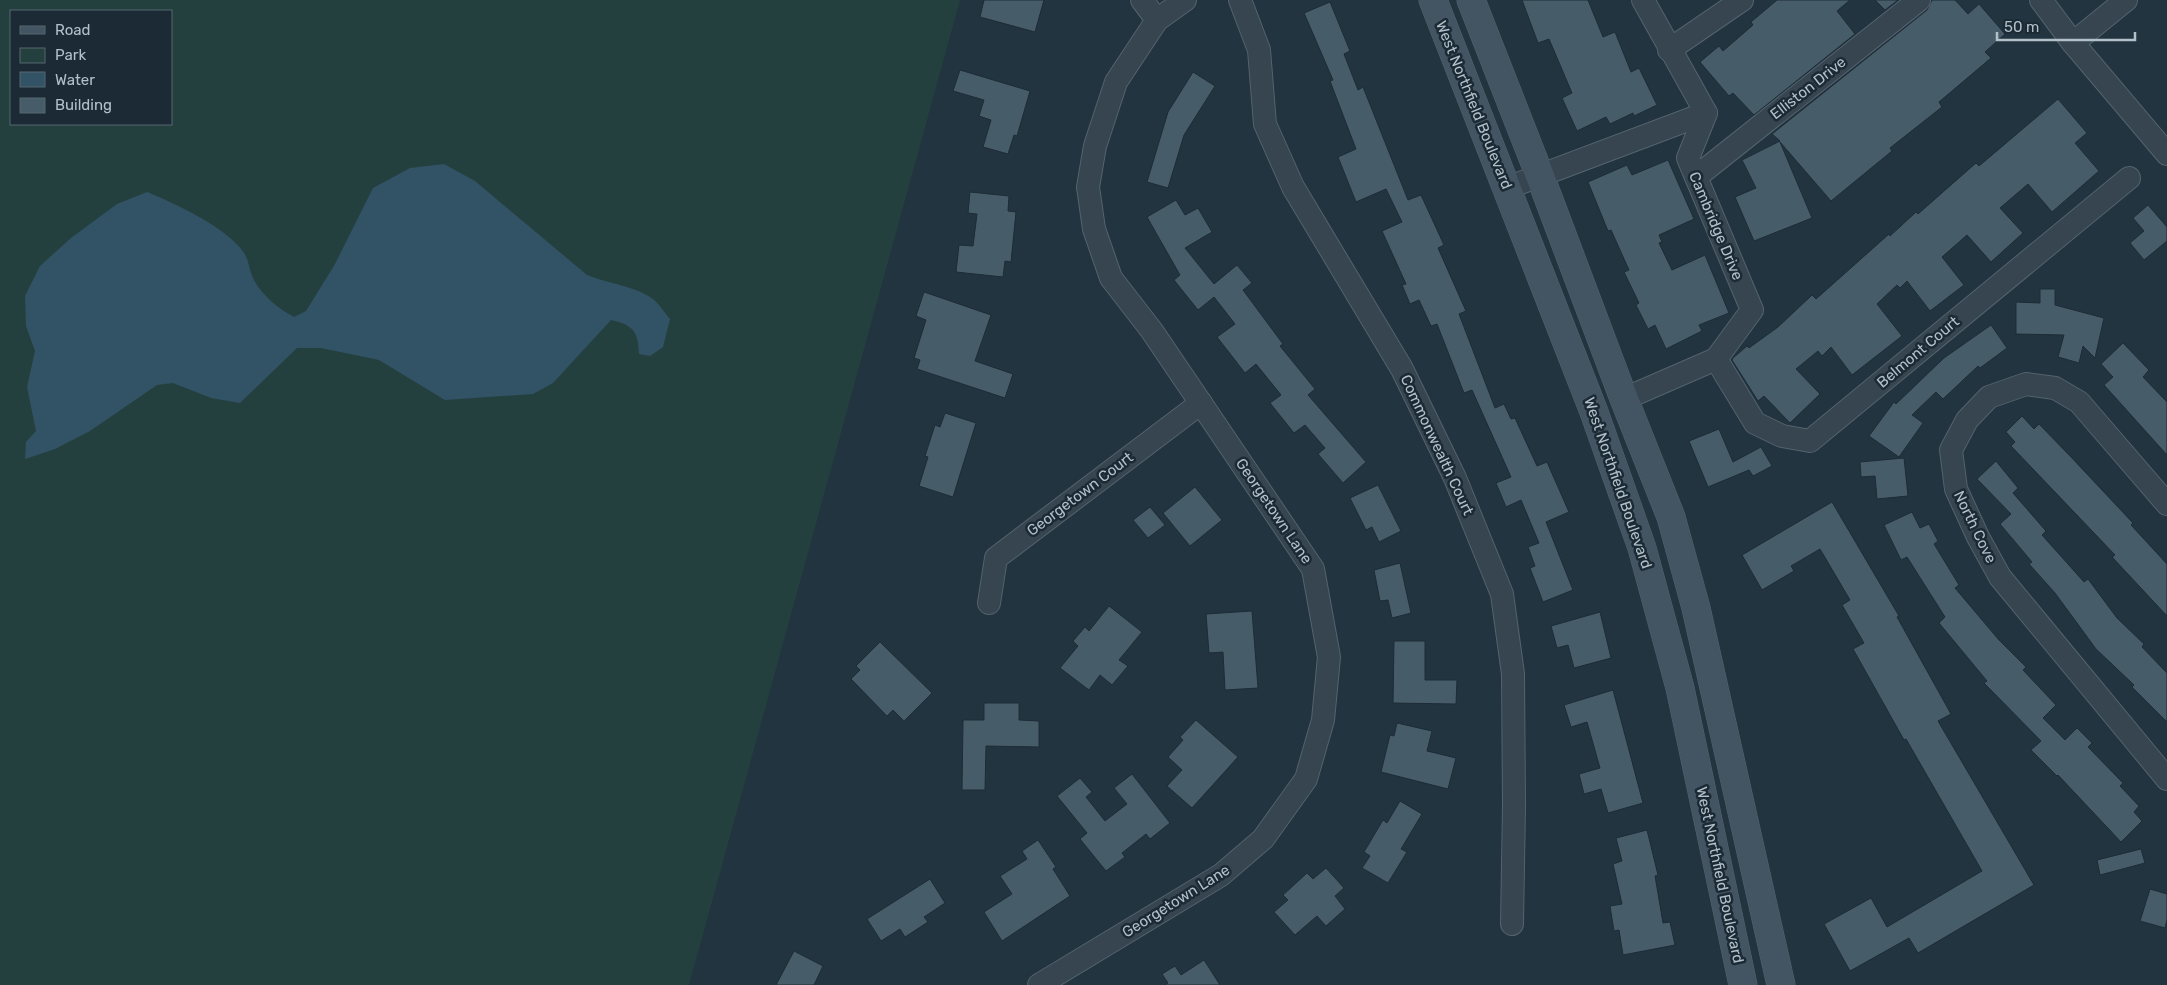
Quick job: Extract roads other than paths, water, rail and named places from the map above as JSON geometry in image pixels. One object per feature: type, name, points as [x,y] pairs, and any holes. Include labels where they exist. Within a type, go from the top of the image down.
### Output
[{"type":"main road","name":"West Northfield Boulevard","points":[[1433,0],[1591,403],[1642,548],[1672,659],[1744,985]]},
{"type":"main road","points":[[1471,0],[1671,517],[1706,651],[1781,985]]},
{"type":"main road","points":[[1672,659],[1706,651]]},
{"type":"street","points":[[1142,0],[1157,20]]},
{"type":"street","name":"Georgetown Lane","points":[[1039,985],[1221,875],[1263,840],[1306,779],[1323,720],[1329,657],[1313,569],[1152,331],[1111,278],[1094,229],[1088,187],[1095,146],[1116,82],[1157,20],[1185,0]]},
{"type":"street","name":"Commonwealth Court","points":[[1240,0],[1259,50],[1265,124],[1293,187],[1402,369],[1455,478],[1502,594],[1514,674],[1512,924]]},
{"type":"street","points":[[1507,188],[1706,113],[1642,0]]},
{"type":"street","points":[[1670,50],[1742,0]]},
{"type":"street","name":"Elliston Drive","points":[[1696,177],[1919,0]]},
{"type":"street","points":[[2041,0],[2073,43],[2167,154]]},
{"type":"street","points":[[2073,43],[2126,0]]},
{"type":"street","name":"Cambridge Drive","points":[[1706,113],[1688,158],[1752,310],[1716,359]]},
{"type":"street","name":"Belmont Court","points":[[1716,359],[1755,423],[1782,436],[1810,441],[2129,178]]},
{"type":"street","points":[[1624,399],[1716,359]]},
{"type":"street","name":"North Cove","points":[[2167,504],[2079,402],[2055,388],[2026,384],[1989,397],[1967,420],[1951,450],[1956,489],[1978,536],[2000,576],[2167,779]]},
{"type":"street","name":"Georgetown Court","points":[[989,603],[996,558],[1201,403]]},
{"type":"water","points":[[444,164],[475,181],[587,275],[631,288],[654,300],[670,319],[663,347],[650,356],[639,354],[636,335],[630,327],[611,320],[553,383],[533,394],[445,400],[379,360],[321,348],[297,348],[240,403],[211,398],[173,383],[157,385],[90,431],[55,449],[25,459],[26,442],[36,431],[27,387],[35,351],[26,326],[25,296],[40,266],[71,238],[117,204],[147,192],[200,217],[226,234],[236,244],[247,259],[256,284],[277,306],[294,317],[306,311],[335,264],[373,188],[410,168]]}]
